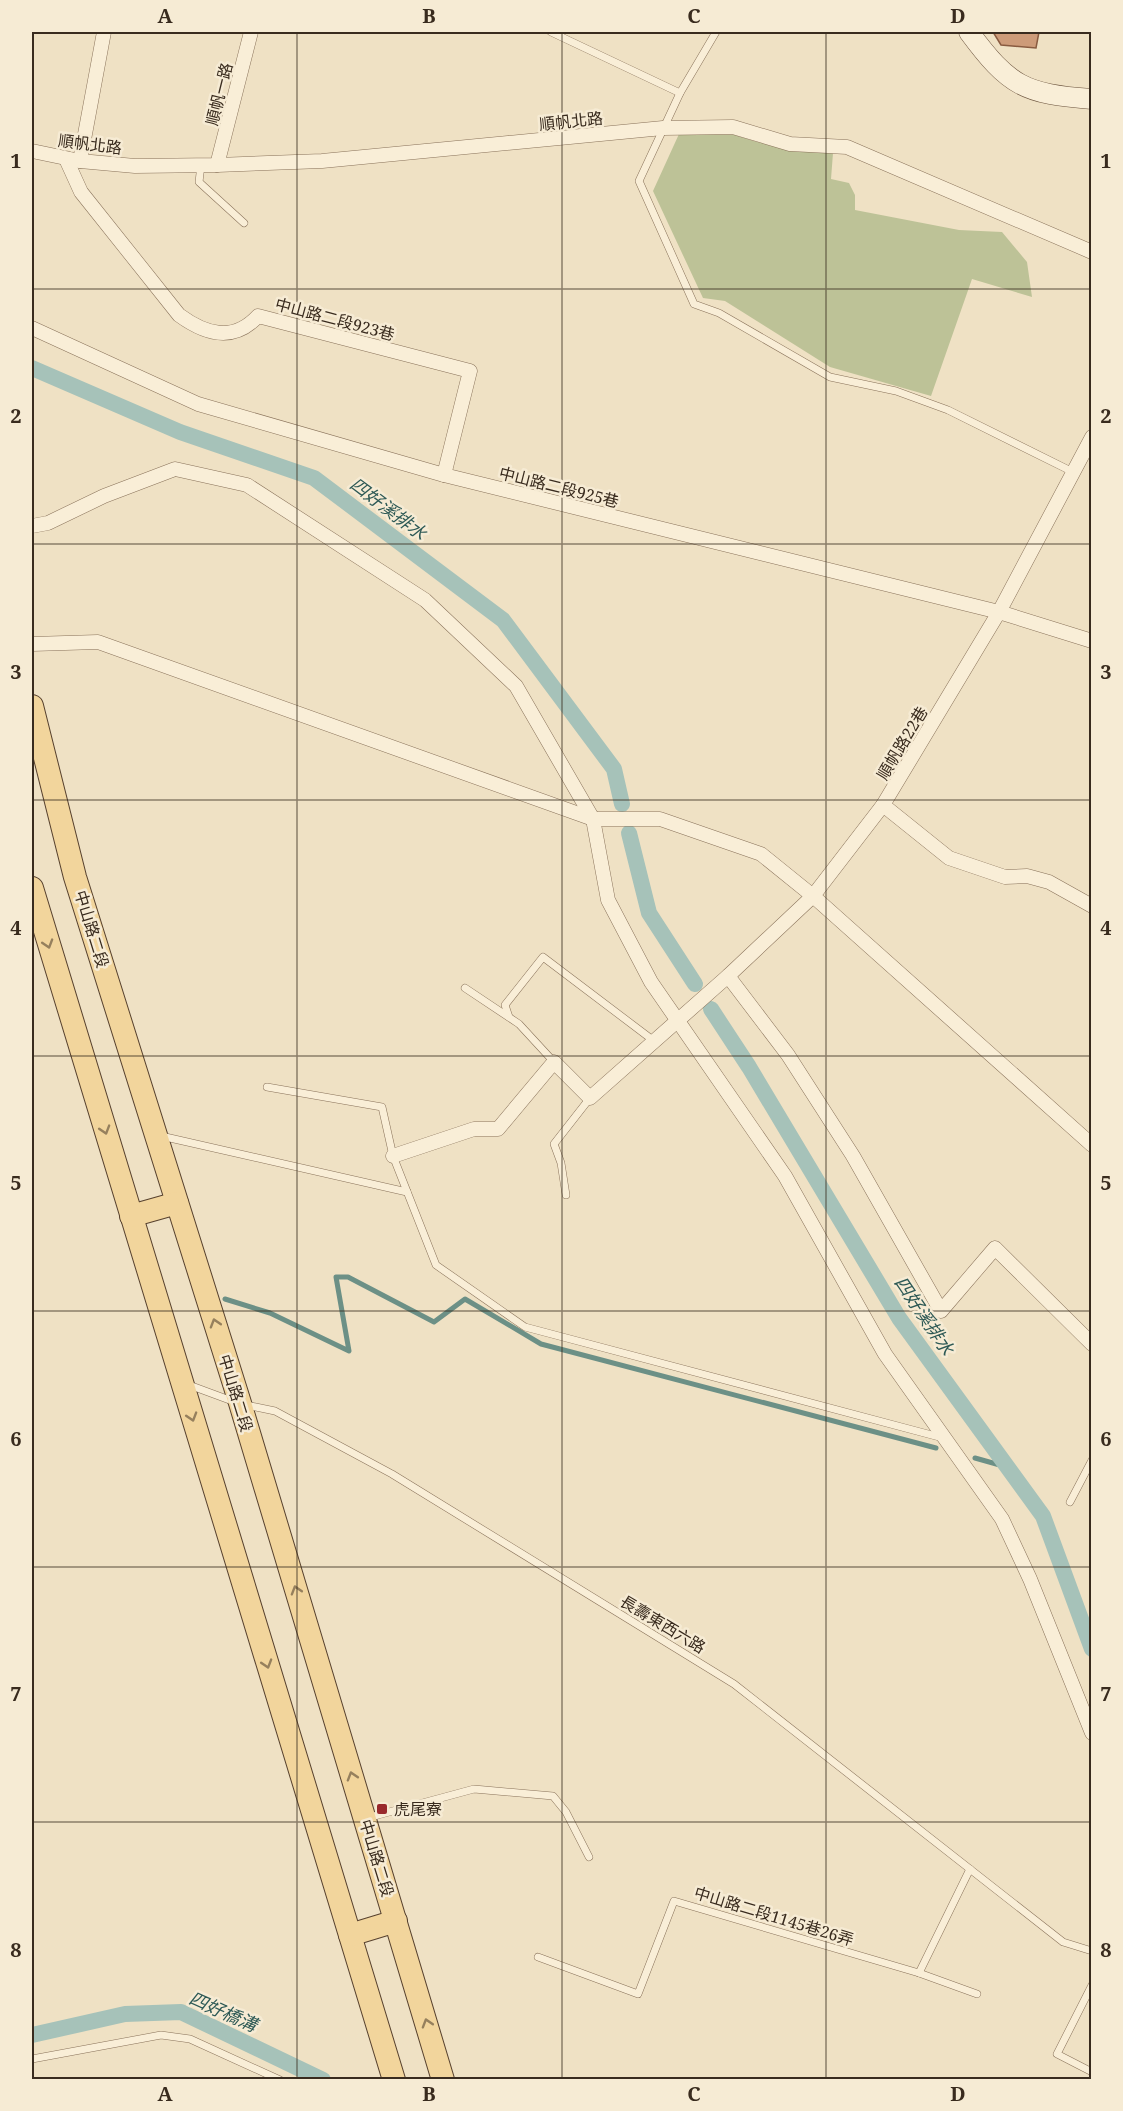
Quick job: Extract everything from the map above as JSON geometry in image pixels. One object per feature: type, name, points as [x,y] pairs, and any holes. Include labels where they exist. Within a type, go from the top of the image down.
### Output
[{"type":"main road","name":"中山路二段","points":[[32,706],[75,877],[240,1403],[443,2079]]},
{"type":"main road","points":[[32,888],[394,2079]]},
{"type":"main road","points":[[131,1216],[177,1203]]},
{"type":"main road","points":[[350,1935],[396,1921]]},
{"type":"street","points":[[80,161],[104,32]]},
{"type":"street","name":"順帆一路","points":[[217,165],[251,32]]},
{"type":"street","points":[[969,32],[1006,77],[1030,90],[1061,97],[1092,99]]},
{"type":"street","name":"順帆北路","points":[[32,151],[66,159],[135,166],[217,165],[322,161],[663,128],[733,128],[790,144],[847,147],[1092,252]]},
{"type":"street","name":"中山路二段923巷","points":[[66,159],[81,192],[179,315],[198,329],[225,333],[247,328],[258,316],[470,371],[444,475]]},
{"type":"street","name":"中山路二段925巷","points":[[32,328],[198,404],[444,475],[999,612],[1092,641]]},
{"type":"street","name":"順帆路22巷","points":[[590,1098],[677,1018],[728,976],[813,896],[883,805],[999,612],[1092,437]]},
{"type":"street","points":[[32,526],[48,523],[104,496],[175,469],[247,485],[425,600],[516,686],[593,819],[608,900],[651,982],[785,1176],[885,1354],[1002,1519],[1030,1579],[1092,1733]]},
{"type":"street","points":[[32,645],[98,642],[593,819],[660,819],[761,854],[813,896],[1092,1145]]},
{"type":"street","points":[[883,805],[950,858],[1005,877],[1027,876],[1049,882],[1092,906]]},
{"type":"street","points":[[728,976],[788,1055],[853,1156],[941,1311],[994,1248],[1092,1344]]},
{"type":"street","points":[[393,1156],[474,1129],[498,1129],[554,1062],[590,1098]]},
{"type":"lane","points":[[551,32],[680,93]]},
{"type":"lane","points":[[716,32],[680,93],[639,181],[694,304],[719,313],[830,377],[896,391],[948,411],[1072,472]]},
{"type":"lane","points":[[201,165],[199,182],[244,223]]},
{"type":"lane","points":[[509,1017],[504,1005],[543,957],[654,1041]]},
{"type":"lane","points":[[465,988],[519,1024],[554,1062]]},
{"type":"lane","points":[[267,1087],[382,1107],[393,1156],[435,1265],[525,1327],[946,1439]]},
{"type":"lane","points":[[566,1195],[561,1163],[554,1144],[590,1098]]},
{"type":"lane","points":[[156,1135],[407,1192]]},
{"type":"lane","name":"長壽東西六路","points":[[181,1382],[240,1403],[275,1411],[392,1474],[734,1684],[1063,1942],[1092,1952]]},
{"type":"lane","points":[[1070,1502],[1092,1460]]},
{"type":"lane","points":[[365,1818],[474,1789],[553,1796],[566,1812],[589,1857]]},
{"type":"lane","points":[[970,1869],[918,1973],[977,1994]]},
{"type":"lane","name":"中山路二段1145巷26弄","points":[[538,1957],[638,1994],[674,1901],[918,1973]]},
{"type":"lane","points":[[1092,1985],[1057,2054],[1092,2072]]},
{"type":"lane","points":[[32,2060],[93,2046],[161,2035],[190,2039],[280,2079]]},
{"type":"green space","points":[[679,134],[732,134],[757,142],[833,153],[831,179],[849,183],[855,195],[855,210],[959,230],[1002,232],[1027,262],[1032,297],[972,279],[931,396],[830,367],[725,301],[703,298],[653,191]]},
{"type":"building","points":[[993,32],[1039,32],[1036,48],[1001,45]]},
{"type":"waterway","name":"四好溪排水","points":[[32,368],[180,432],[314,478],[503,620],[614,769],[622,804]]},
{"type":"waterway","name":"四好溪排水","points":[[629,833],[649,913],[695,984]]},
{"type":"waterway","name":"四好溪排水","points":[[711,1009],[749,1067],[899,1318],[1043,1516],[1092,1649]]},
{"type":"waterway","points":[[225,1299],[270,1313],[349,1351],[336,1277],[348,1277],[434,1322],[465,1299],[541,1344],[936,1448]]},
{"type":"waterway","points":[[975,1458],[1007,1467]]},
{"type":"waterway","name":"四好橋溝","points":[[32,2035],[125,2014],[181,2012],[323,2080]]},
{"type":"place","name":"虎尾寮","points":[[382,1809]]}]
